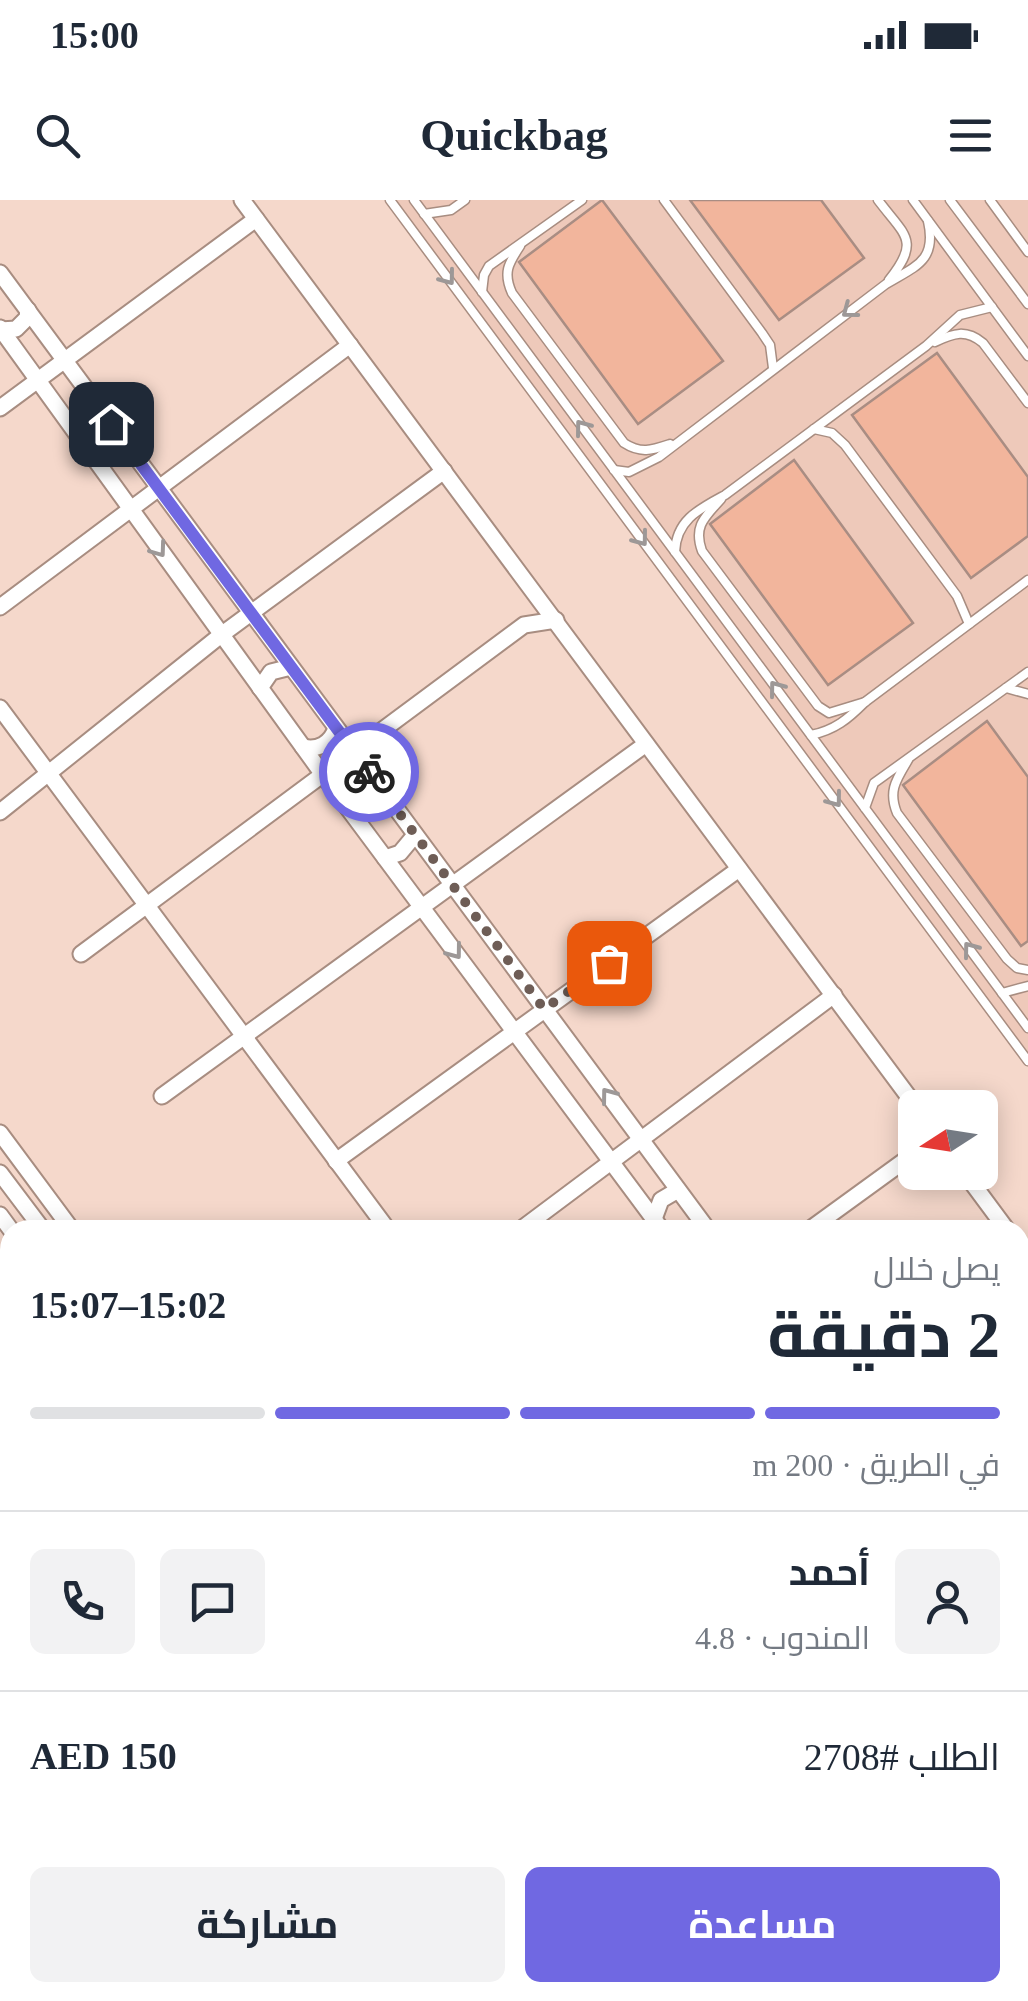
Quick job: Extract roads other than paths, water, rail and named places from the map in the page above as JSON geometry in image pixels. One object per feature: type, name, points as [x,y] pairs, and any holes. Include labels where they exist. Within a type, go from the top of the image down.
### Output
[{"type":"street","points":[[242,200],[904,1090]]},
{"type":"street","points":[[0,408],[256,218]]},
{"type":"street","points":[[0,273],[700,1220]]},
{"type":"street","points":[[1,329],[9,331],[22,324],[28,310]]},
{"type":"street","points":[[1,329],[324,776],[655,1220]]},
{"type":"street","points":[[0,606],[350,345]]},
{"type":"street","points":[[0,812],[251,613],[444,471]]},
{"type":"street","points":[[524,626],[536,594]]},
{"type":"street","points":[[80,954],[524,626],[556,620]]},
{"type":"street","points":[[260,688],[271,672],[291,667]]},
{"type":"street","points":[[0,708],[380,1220]]},
{"type":"street","points":[[302,746],[321,746],[331,739],[336,728]]},
{"type":"street","points":[[162,1096],[646,744]]},
{"type":"street","points":[[341,798],[350,780],[372,776]]},
{"type":"street","points":[[385,858],[400,853],[415,835]]},
{"type":"street","points":[[336,1161],[739,869]]},
{"type":"street","points":[[533,1220],[834,995]]},
{"type":"street","points":[[0,1133],[65,1220]]},
{"type":"street","points":[[822,1220],[898,1163]]},
{"type":"street","points":[[0,1173],[35,1220]]},
{"type":"street","points":[[658,1220],[661,1200],[678,1190]]},
{"type":"street","points":[[977,1190],[1000,1220]]},
{"type":"lane","points":[[390,200],[1028,1061]]},
{"type":"lane","points":[[414,200],[1028,1028]]},
{"type":"lane","points":[[424,214],[451,210],[466,200]]},
{"type":"lane","points":[[482,292],[489,266],[582,200]]},
{"type":"lane","points":[[664,200],[762,333],[770,346],[773,368]]},
{"type":"lane","points":[[878,200],[908,242],[908,257],[886,284]]},
{"type":"lane","points":[[913,200],[1028,356]]},
{"type":"lane","points":[[950,200],[1028,304]]},
{"type":"lane","points":[[990,200],[1028,252]]},
{"type":"lane","points":[[614,470],[629,472],[642,468],[886,284],[919,264],[930,252],[928,221]]},
{"type":"lane","points":[[520,246],[506,267],[512,293],[624,444],[648,452],[675,442]]},
{"type":"lane","points":[[676,552],[676,536],[682,524],[698,510],[725,495],[926,346],[960,315],[992,307]]},
{"type":"lane","points":[[926,346],[963,332],[974,335],[1028,403]]},
{"type":"lane","points":[[814,429],[832,433],[845,445],[957,596],[969,624]]},
{"type":"lane","points":[[725,495],[699,524],[697,537],[702,551],[818,706],[829,712],[865,702]]},
{"type":"lane","points":[[811,735],[832,730],[1028,580]]},
{"type":"lane","points":[[865,808],[874,783],[1028,672]]},
{"type":"lane","points":[[1006,688],[1028,694]]},
{"type":"lane","points":[[908,760],[892,787],[897,813],[1006,959],[1017,968],[1028,970]]},
{"type":"lane","points":[[1002,993],[1028,986]]}]
